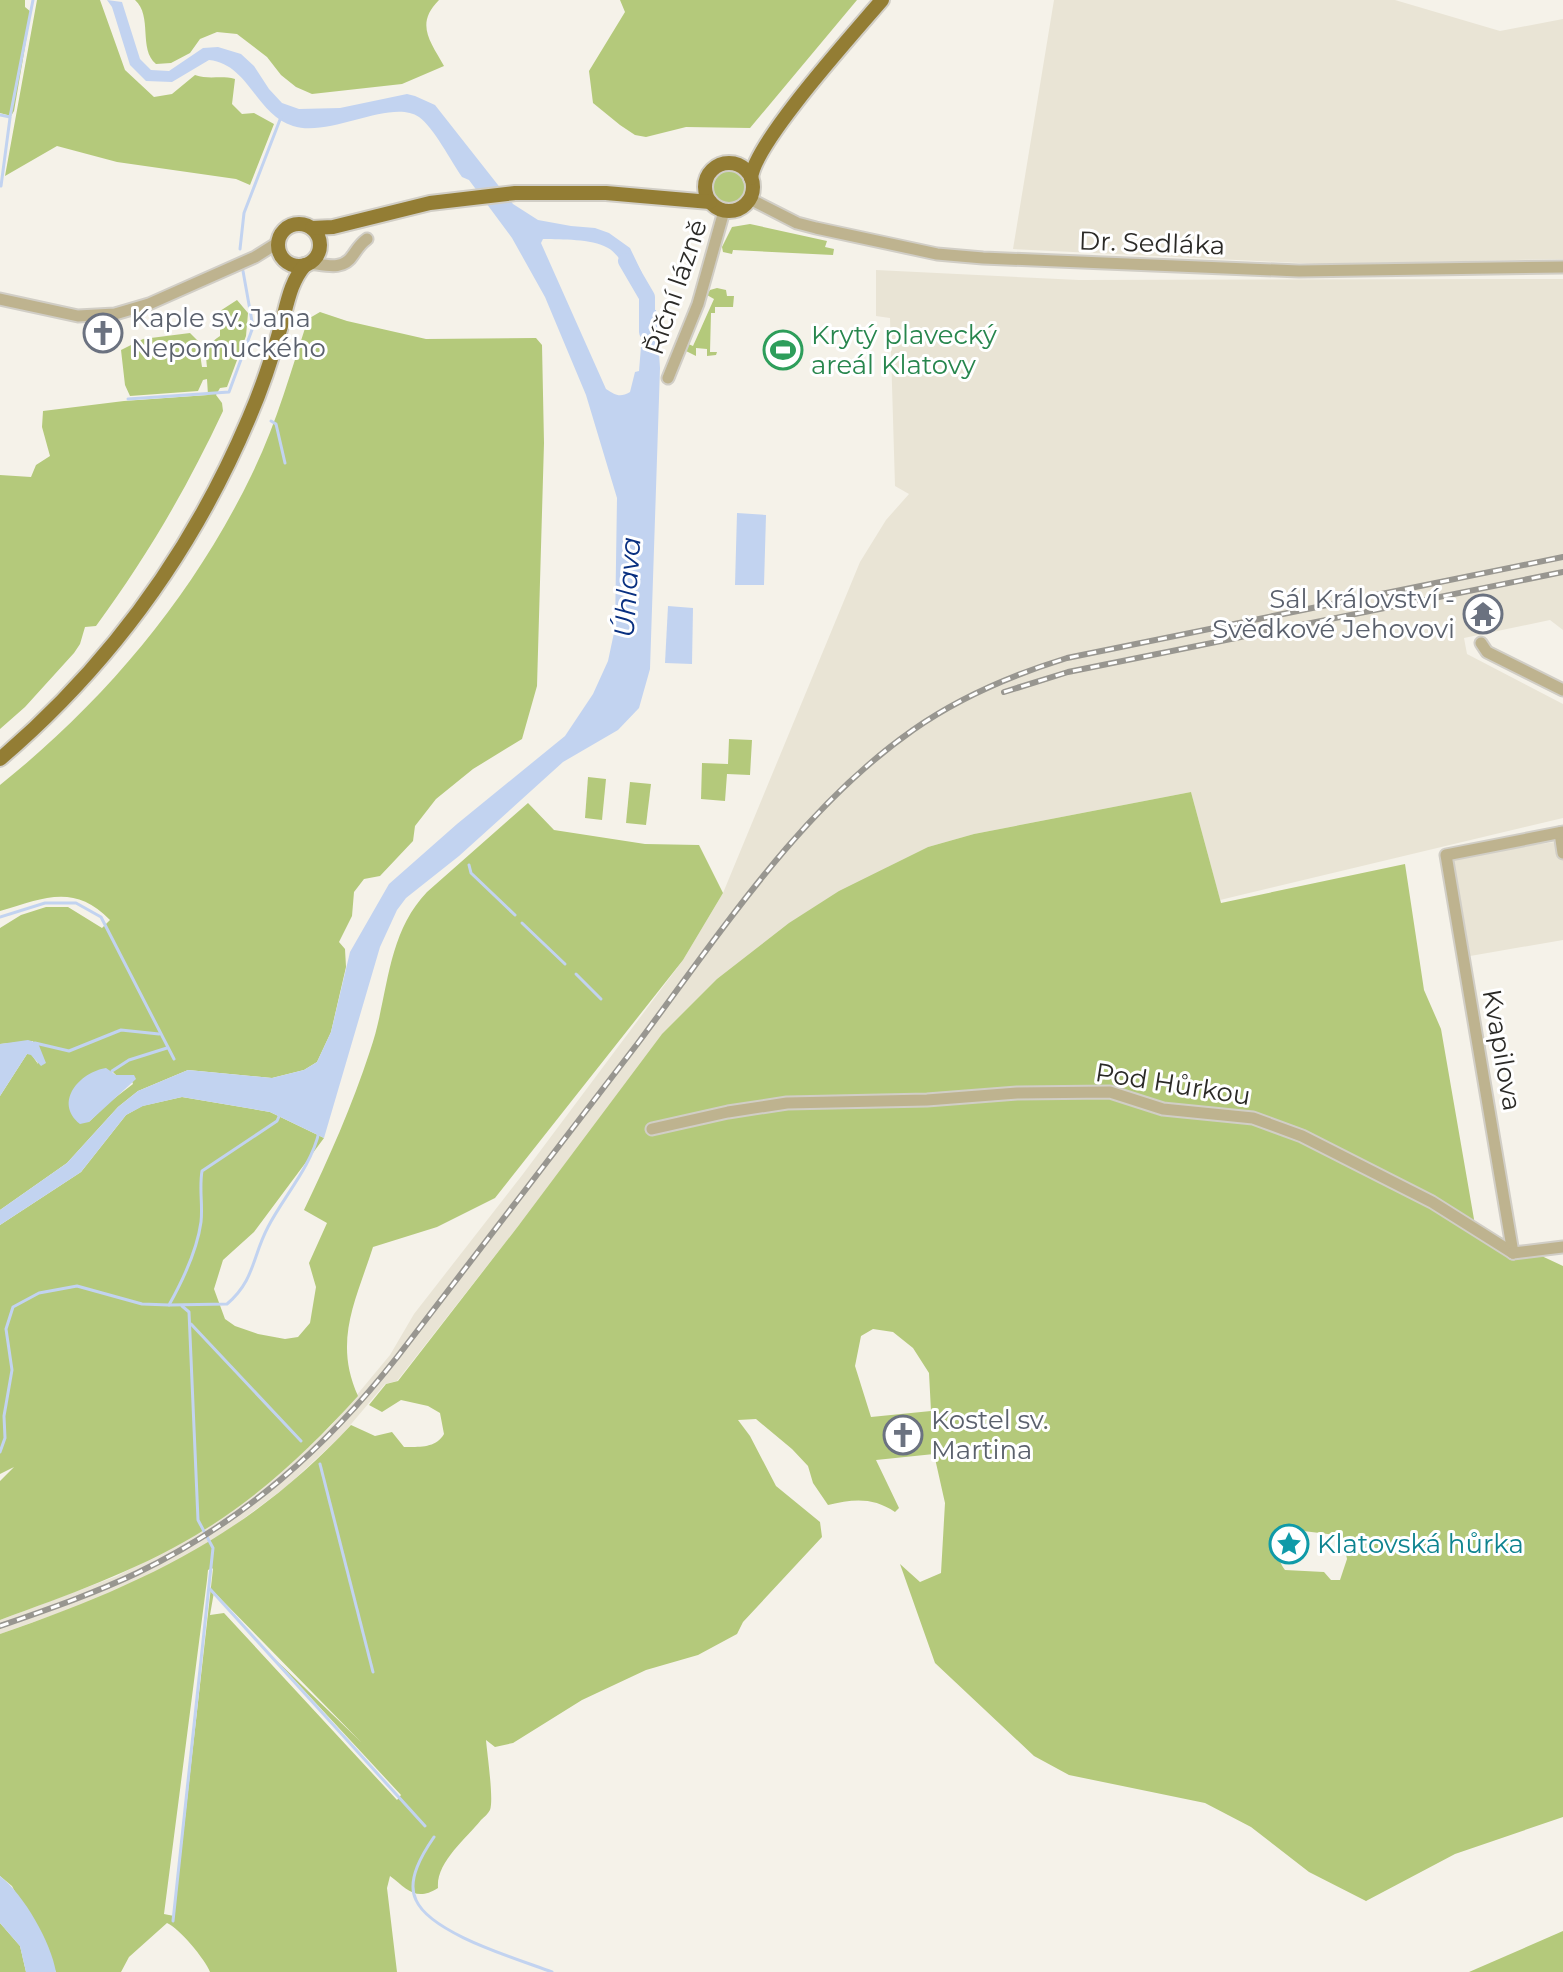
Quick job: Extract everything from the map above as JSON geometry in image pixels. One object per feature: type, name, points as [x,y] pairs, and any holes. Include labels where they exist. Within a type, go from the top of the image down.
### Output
[{"type":"main road","points":[[282,253],[296,265],[340,224],[480,195],[549,191],[659,196],[710,202],[724,211],[736,210],[750,199],[753,189],[751,178],[757,158],[777,128],[882,0]]},
{"type":"main road","points":[[659,196],[698,188],[718,167],[743,161],[777,128]]},
{"type":"main road","points":[[734,164],[744,169],[751,178]]},
{"type":"main road","points":[[707,180],[706,191],[710,202]]},
{"type":"main road","points":[[0,759],[69,695],[104,657],[157,587],[204,515],[262,386],[290,291],[313,250],[304,224],[294,224],[282,233],[282,253],[290,291]]},
{"type":"street","name":"Dr. Sedláka","points":[[750,199],[797,223],[816,228],[937,254],[983,258],[1299,271],[1563,267]]},
{"type":"street","name":"Říční lázně","points":[[668,378],[698,304],[724,211]]},
{"type":"street","points":[[313,250],[335,266],[347,263],[367,239]]},
{"type":"street","points":[[0,299],[78,316],[115,314],[149,304],[255,257],[282,253]]},
{"type":"street","points":[[1481,643],[1487,652],[1563,690]]},
{"type":"street","points":[[1561,832],[1563,853]]},
{"type":"street","name":"Kvapilova","points":[[1513,1253],[1446,855],[1561,832]]},
{"type":"street","name":"Pod Hůrkou","points":[[652,1129],[787,1103],[1110,1092],[1163,1109],[1253,1118],[1290,1132],[1432,1202],[1513,1253]]},
{"type":"street","points":[[1513,1253],[1563,1247]]},
{"type":"shaded area","points":[[1054,0],[1395,0],[1500,31],[1563,19],[1563,259],[1319,264],[1013,249]]},
{"type":"shaded area","points":[[876,270],[1079,280],[1563,279],[1563,630],[1550,620],[1464,638],[1467,654],[1563,704],[1563,818],[1220,900],[1191,792],[974,834],[928,847],[888,867],[519,1225],[397,1381],[385,1384],[341,1436],[286,1487],[216,1539],[150,1576],[0,1634],[0,1620],[117,1576],[208,1527],[331,1426],[390,1355],[414,1314],[683,960],[723,893],[860,562],[886,520],[909,494],[895,486],[890,318],[876,316]]},
{"type":"shaded area","points":[[1563,841],[1563,940],[1470,956],[1453,856]]},
{"type":"green space","points":[[0,0],[25,0],[25,7],[31,12],[11,116],[0,113]]},
{"type":"green space","points":[[37,0],[100,0],[125,70],[154,97],[172,94],[195,75],[235,79],[232,104],[242,114],[254,113],[274,124],[250,185],[236,179],[117,162],[57,146],[5,176]]},
{"type":"green space","points":[[135,0],[439,0],[426,25],[444,66],[402,84],[312,94],[281,75],[267,57],[237,34],[217,32],[200,39],[190,53],[171,63],[156,64],[148,50],[143,15]]},
{"type":"green space","points":[[620,0],[857,0],[750,128],[686,127],[646,137],[635,135],[593,103],[589,71],[625,12]]},
{"type":"green space","points":[[729,171],[740,176],[745,187],[740,198],[729,203],[718,198],[713,187],[718,176]]},
{"type":"green space","points":[[750,224],[827,241],[825,247],[834,249],[833,255],[723,252],[722,247],[732,227]]},
{"type":"green space","points":[[717,288],[726,290],[727,296],[734,296],[733,307],[715,307],[715,313],[711,313],[710,352],[717,352],[716,355],[707,356],[707,349],[696,348],[696,356],[686,351],[686,343],[693,346],[714,299],[707,295]]},
{"type":"green space","points":[[237,300],[248,313],[246,336],[227,387],[220,388],[216,395],[223,411],[195,468],[149,548],[96,626],[85,627],[74,653],[25,707],[0,729],[0,475],[31,477],[36,465],[50,456],[42,427],[43,411],[208,395],[207,379],[203,380],[198,391],[130,396],[125,385],[121,350],[143,339],[190,333],[198,341],[202,367],[207,367],[208,349],[220,336],[220,311]]},
{"type":"green space","points":[[320,312],[426,339],[536,338],[542,345],[544,443],[537,686],[522,739],[473,769],[436,799],[415,826],[413,841],[380,876],[364,879],[354,892],[352,916],[339,942],[345,949],[346,967],[331,1032],[317,1062],[304,1070],[272,1078],[188,1070],[138,1091],[118,1107],[67,1163],[0,1210],[0,1096],[27,1054],[31,1054],[38,1064],[33,1041],[0,1044],[0,928],[21,915],[46,907],[68,907],[102,928],[110,920],[97,908],[71,897],[45,898],[0,911],[0,785],[39,753],[110,682],[174,604],[202,562],[229,519],[261,455],[308,319]],"holes":[[[112,1071],[116,1075],[130,1075],[133,1084],[89,1122]]]},
{"type":"green space","points":[[729,739],[752,740],[750,775],[727,774],[725,801],[701,799],[702,763],[728,764]]},
{"type":"green space","points":[[588,777],[606,779],[602,820],[585,818]]},
{"type":"green space","points":[[630,782],[651,784],[646,825],[626,823]]},
{"type":"green space","points":[[1191,792],[1221,903],[1405,864],[1424,990],[1441,1029],[1475,1225],[1563,1266],[1563,1817],[1455,1854],[1366,1901],[1309,1872],[1251,1827],[1205,1803],[1069,1775],[1034,1756],[935,1663],[900,1564],[920,1582],[941,1573],[945,1503],[934,1454],[876,1460],[899,1508],[895,1512],[863,1501],[828,1505],[813,1483],[808,1466],[792,1449],[756,1419],[738,1420],[750,1436],[776,1486],[820,1522],[822,1537],[743,1622],[737,1634],[698,1655],[646,1670],[582,1700],[513,1743],[495,1747],[486,1740],[490,1810],[447,1860],[438,1888],[418,1894],[390,1876],[387,1888],[397,1972],[210,1972],[191,1944],[167,1923],[129,1957],[121,1972],[56,1972],[12,1886],[0,1876],[0,1634],[99,1597],[189,1553],[273,1497],[351,1425],[375,1436],[392,1432],[404,1447],[427,1446],[441,1439],[444,1434],[440,1413],[428,1406],[401,1400],[382,1412],[369,1405],[386,1384],[398,1381],[662,1034],[717,979],[789,923],[839,891],[928,847],[974,834]],"holes":[[[873,1329],[893,1332],[913,1348],[929,1373],[931,1411],[871,1417],[855,1366],[861,1336]],[[1295,1530],[1336,1535],[1343,1540],[1347,1559],[1340,1580],[1331,1580],[1324,1572],[1285,1570],[1278,1552],[1283,1533]],[[213,1569],[174,1916],[164,1914],[208,1570]],[[214,1592],[361,1742],[275,1659],[401,1795],[397,1800],[224,1613],[210,1615]]]},
{"type":"green space","points":[[528,803],[554,830],[645,844],[699,845],[723,893],[683,960],[495,1198],[437,1227],[373,1247],[354,1303],[347,1339],[347,1357],[358,1396],[302,1454],[241,1505],[173,1548],[100,1582],[0,1620],[0,1481],[14,1467],[0,1474],[0,1225],[81,1172],[126,1115],[142,1106],[182,1097],[270,1112],[324,1138],[254,1232],[223,1260],[214,1289],[225,1319],[235,1326],[285,1339],[298,1337],[310,1323],[316,1287],[309,1263],[327,1223],[304,1210],[340,1132],[363,1071],[403,928],[427,892]]},
{"type":"green space","points":[[0,1923],[20,1946],[26,1972],[0,1972]]},
{"type":"green space","points":[[1563,1931],[1563,1972],[1469,1972]]},
{"type":"water","name":"Úhlava","points":[[107,0],[122,2],[140,59],[151,70],[169,71],[203,48],[218,47],[241,54],[282,103],[299,109],[340,108],[407,94],[435,105],[513,204],[538,220],[609,233],[630,248],[642,273],[632,279],[615,254],[601,245],[543,239],[541,243],[606,389],[612,393],[620,395],[630,392],[635,372],[639,371],[644,310],[656,310],[660,368],[650,669],[639,708],[618,730],[563,762],[459,856],[406,898],[397,910],[380,947],[324,1138],[270,1112],[182,1097],[143,1106],[126,1115],[81,1172],[0,1225],[0,1210],[67,1163],[118,1107],[138,1091],[188,1070],[272,1078],[304,1070],[317,1062],[331,1032],[350,952],[389,884],[565,736],[593,694],[608,661],[615,628],[617,498],[586,395],[545,297],[512,238],[469,180],[462,177],[430,129],[419,117],[407,112],[393,112],[324,127],[293,126],[270,112],[234,70],[209,60],[172,82],[146,81],[130,65]]},
{"type":"water","points":[[737,513],[766,515],[764,585],[735,585]]},
{"type":"water","points":[[668,606],[693,608],[692,664],[665,663]]},
{"type":"water","points":[[28,1040],[38,1043],[46,1063],[41,1066],[27,1054],[0,1096],[0,1044]]},
{"type":"water","points":[[106,1068],[116,1075],[134,1075],[136,1079],[89,1122],[80,1124],[69,1107],[73,1089],[87,1075]]},
{"type":"water","points":[[0,1876],[35,1920],[49,1947],[56,1972],[26,1972],[20,1946],[0,1923]]},
{"type":"waterway","points":[[0,115],[10,117],[33,0]]},
{"type":"waterway","points":[[240,249],[244,213],[281,117]]},
{"type":"waterway","points":[[1,186],[10,118]]},
{"type":"waterway","points":[[626,261],[647,297],[647,332]]},
{"type":"waterway","points":[[128,399],[229,392],[253,327],[243,271]]},
{"type":"waterway","points":[[271,421],[276,424],[285,463]]},
{"type":"waterway","points":[[469,865],[471,873],[515,915]]},
{"type":"waterway","points":[[0,917],[45,903],[76,903],[101,917],[174,1059]]},
{"type":"waterway","points":[[522,923],[565,964]]},
{"type":"waterway","points":[[576,974],[601,999]]},
{"type":"waterway","points":[[35,1043],[69,1051],[121,1030],[159,1034]]},
{"type":"waterway","points":[[112,1071],[129,1060],[167,1048]]},
{"type":"waterway","points":[[0,1452],[5,1438],[4,1416],[12,1370],[6,1329],[13,1307],[39,1293],[77,1286],[142,1304],[169,1305],[189,1265],[199,1233],[202,1171],[277,1121],[280,1114]]},
{"type":"waterway","points":[[169,1305],[227,1304],[236,1295],[248,1277],[268,1227],[304,1169],[319,1132]]},
{"type":"waterway","points":[[173,1921],[213,1548],[198,1520],[189,1312],[182,1306]]},
{"type":"waterway","points":[[191,1324],[301,1441]]},
{"type":"waterway","points":[[320,1464],[373,1672]]},
{"type":"waterway","points":[[210,1589],[425,1826]]},
{"type":"waterway","points":[[434,1837],[414,1875],[413,1892],[425,1912],[439,1924],[477,1944],[552,1972]]},
{"type":"railway","points":[[0,1626],[104,1588],[176,1553],[247,1506],[312,1452],[398,1356],[764,875],[834,797],[872,761],[913,730],[987,688],[1067,658],[1563,557]]},
{"type":"railway","points":[[1004,692],[1068,672],[1563,572]]},
{"type":"place","name":"Kaple sv. Jana Nepomuckého","points":[[103,333]]},
{"type":"place","name":"Krytý plavecký areál Klatovy","points":[[783,350]]},
{"type":"place","name":"Sál Království - Svědkové Jehovovi","points":[[1483,614]]},
{"type":"place","name":"Kostel sv. Martina","points":[[903,1435]]},
{"type":"place","name":"Klatovská hůrka","points":[[1289,1544]]}]
